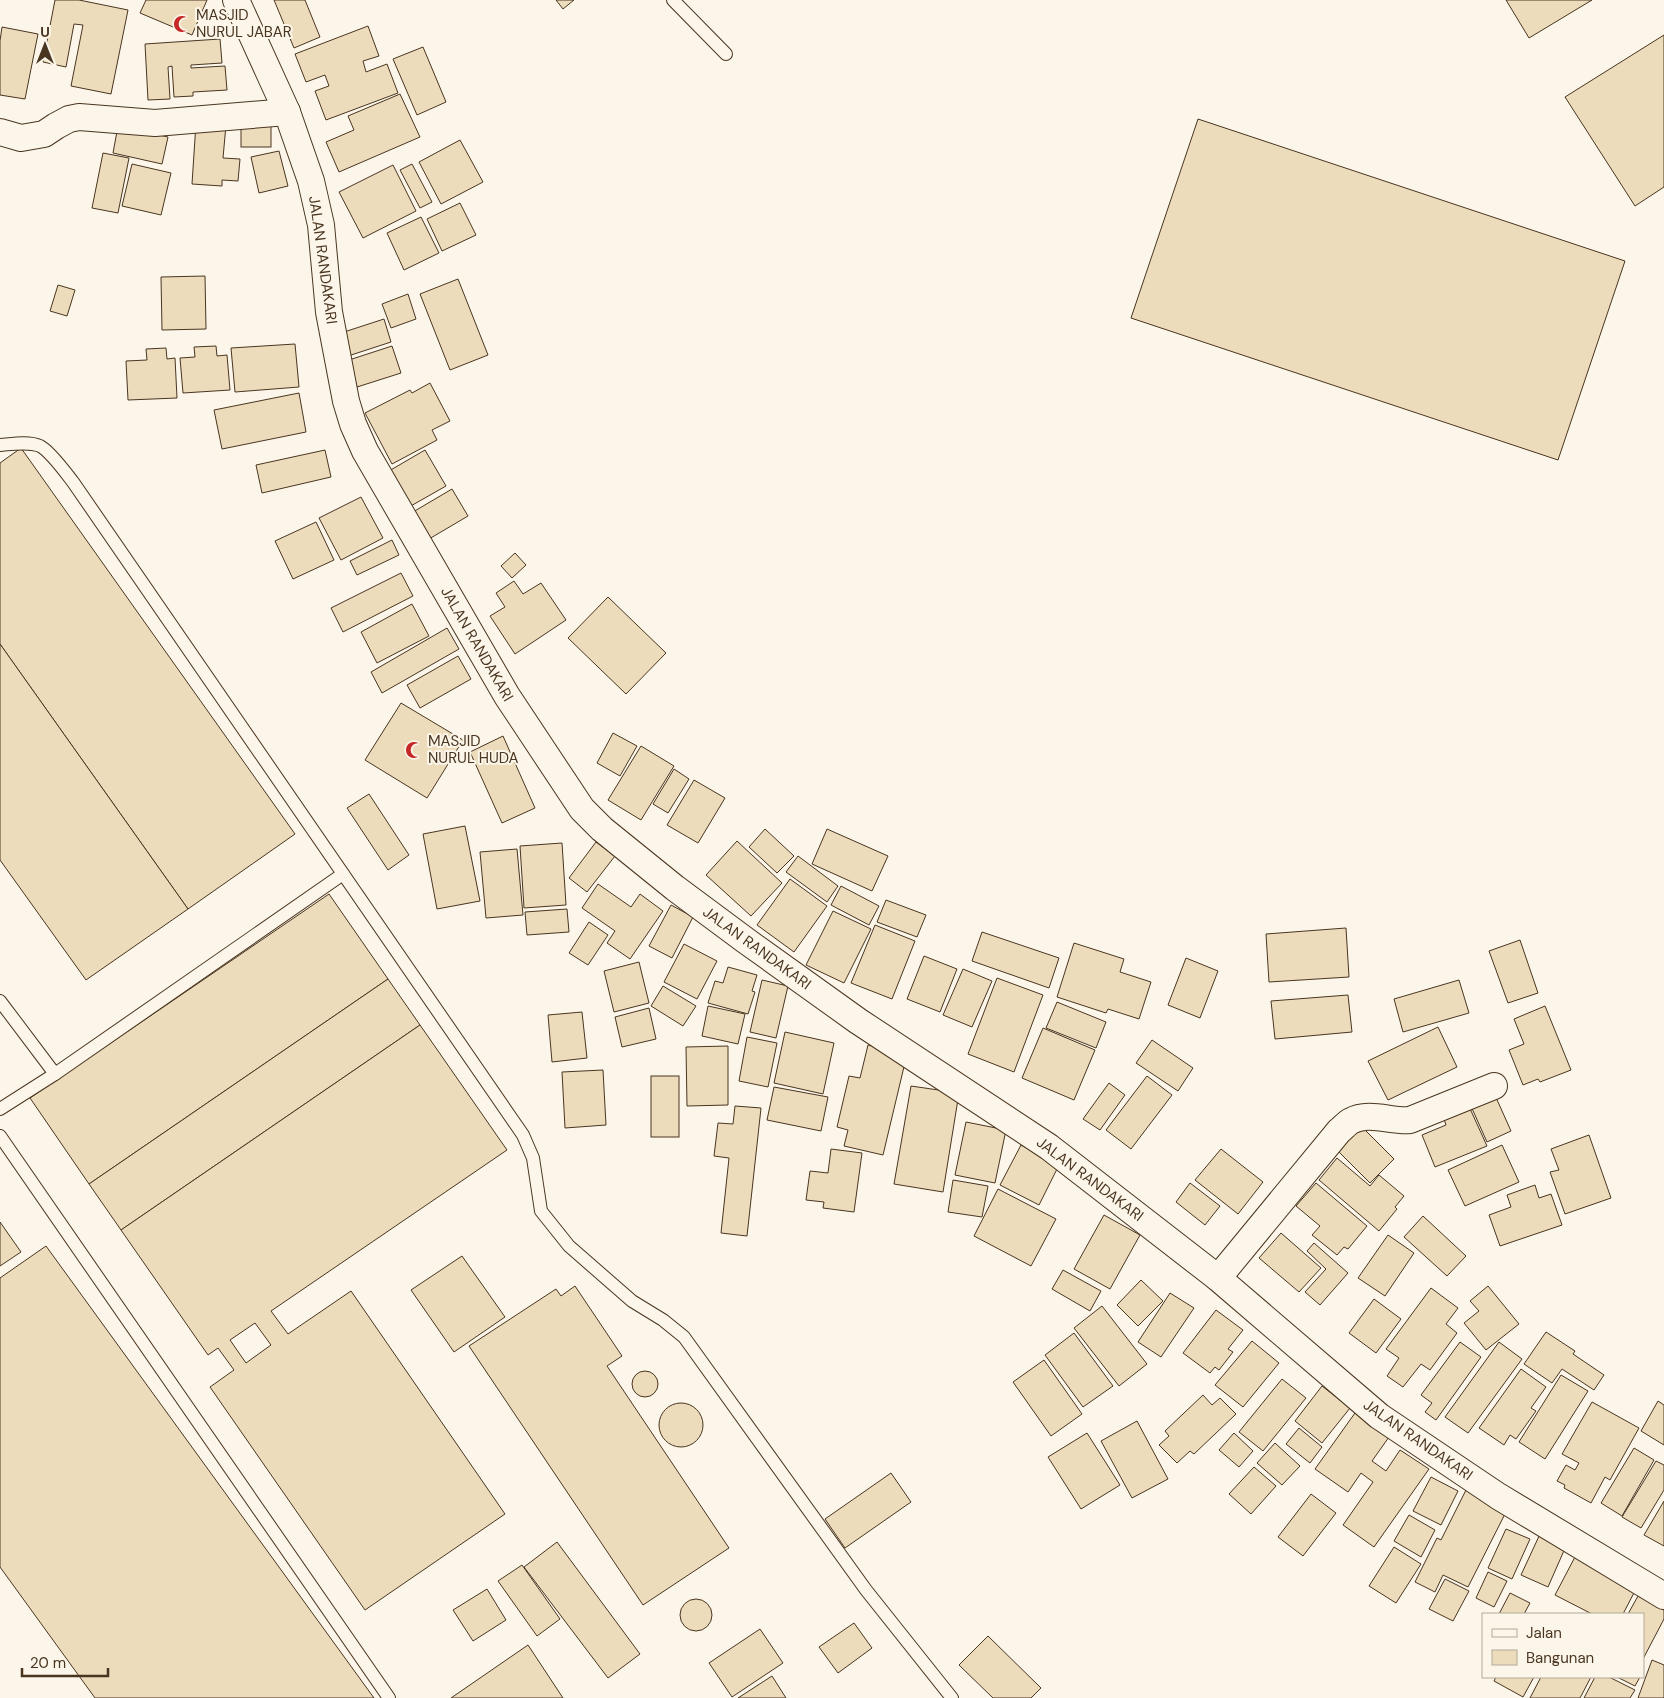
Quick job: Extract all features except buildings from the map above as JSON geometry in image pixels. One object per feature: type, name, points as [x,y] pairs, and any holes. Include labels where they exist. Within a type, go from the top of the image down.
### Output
[{"type":"street","name":"JALAN RANDAKARI","points":[[236,0],[287,112],[312,181],[322,225],[329,312],[346,402],[353,424],[365,451],[507,696],[582,809],[610,835],[675,888],[745,940],[858,1021],[1049,1147],[1218,1278],[1379,1416],[1498,1496],[1664,1596]]},
{"type":"street","points":[[0,132],[21,138],[44,134],[70,119],[80,117],[155,123],[287,112]]},
{"type":"street","points":[[1218,1278],[1339,1131],[1352,1120],[1369,1117],[1400,1121],[1410,1120],[1494,1086]]},
{"type":"lane","points":[[673,0],[726,54]]},
{"type":"lane","points":[[0,445],[22,444],[40,446],[56,461],[73,482],[523,1135],[533,1158],[540,1211],[569,1246],[632,1300],[663,1320],[684,1337],[866,1590],[952,1698]]},
{"type":"lane","points":[[0,1109],[55,1074],[342,874]]},
{"type":"lane","points":[[0,1001],[55,1074]]},
{"type":"lane","points":[[0,1136],[389,1698]]},
{"type":"place","name":"MASJID NURUL JABAR","points":[[182,24]]},
{"type":"place","name":"MASJID NURUL HUDA","points":[[414,750]]}]
